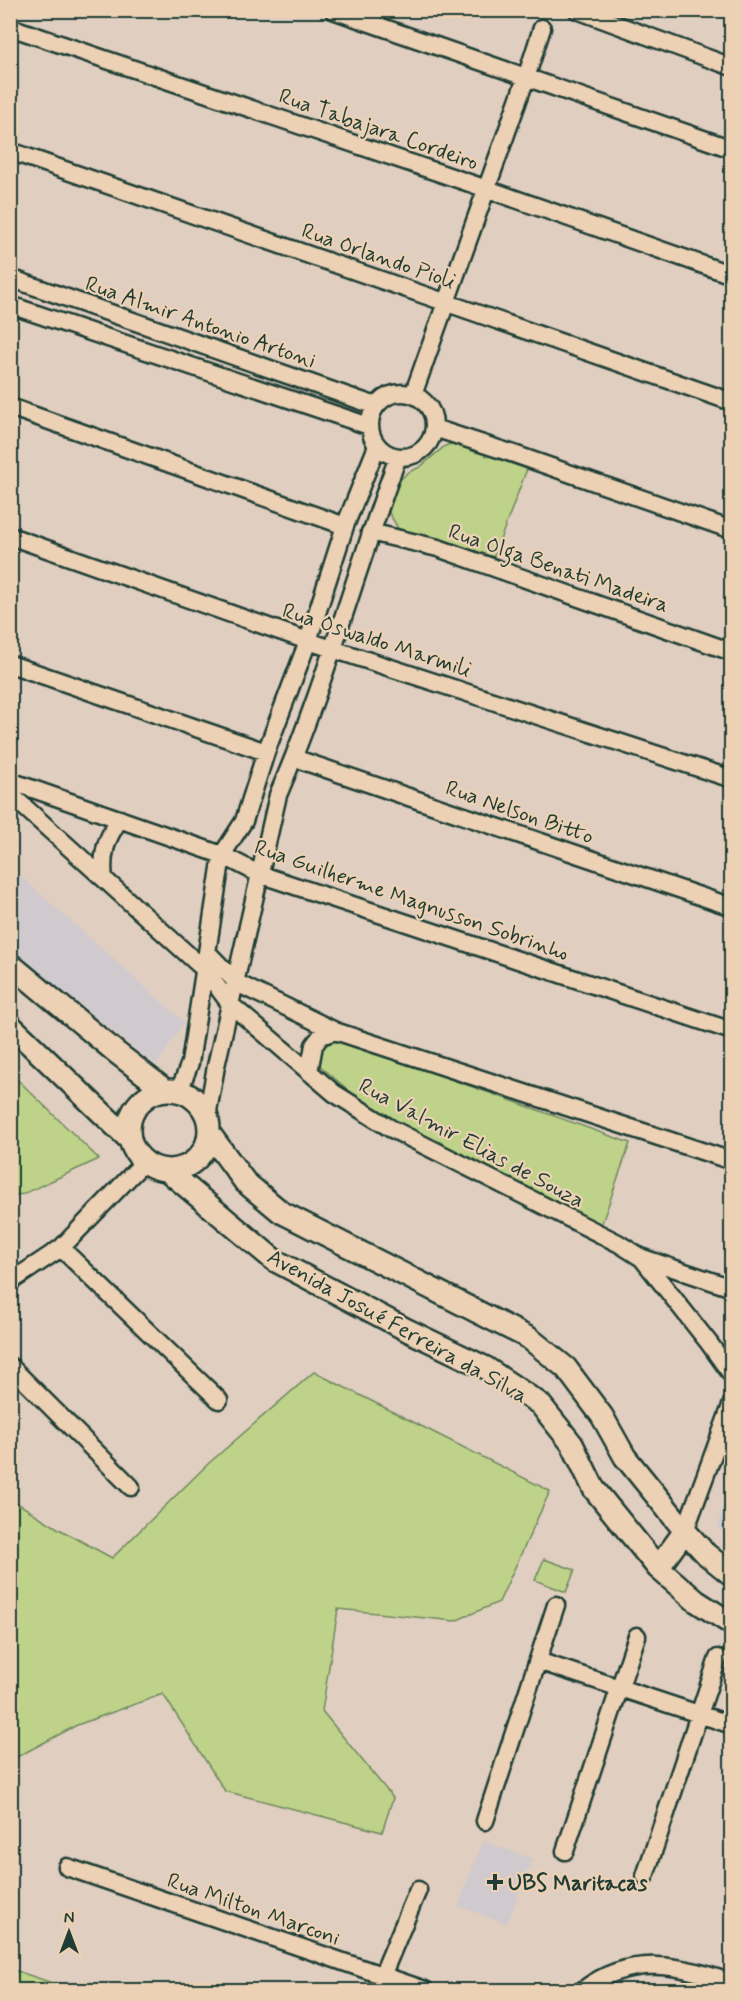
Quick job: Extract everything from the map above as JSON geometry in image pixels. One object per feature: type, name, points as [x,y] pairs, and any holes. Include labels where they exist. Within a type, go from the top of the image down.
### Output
[{"type":"main road","points":[[10,964],[117,1053],[172,1090],[192,1096],[201,1106],[208,1125],[208,1142],[202,1154],[193,1163],[181,1169],[168,1171],[144,1162],[134,1152],[129,1139],[128,1125],[132,1112],[152,1093],[172,1090]]},
{"type":"main road","points":[[10,1024],[129,1139]]},
{"type":"main road","name":"Avenida Josué Ferreira da Silva","points":[[208,1125],[245,1182],[281,1212],[529,1338],[566,1368],[602,1416],[625,1457],[685,1531],[706,1554],[732,1575]]},
{"type":"main road","name":"Avenida Josué Ferreira da Silva","points":[[168,1171],[274,1260],[407,1330],[486,1368],[540,1404],[572,1444],[594,1489],[658,1568],[696,1601],[732,1624]]},
{"type":"main road","points":[[658,1568],[685,1531]]},
{"type":"street","points":[[333,10],[732,149]]},
{"type":"street","points":[[577,10],[732,67]]},
{"type":"street","name":"Rua Tabajara Cordeiro","points":[[10,27],[732,275]]},
{"type":"street","points":[[414,395],[542,28]]},
{"type":"street","name":"Rua Orlando Pioli","points":[[10,151],[732,402]]},
{"type":"street","name":"Rua Almir Antonio Artoni","points":[[10,278],[376,406]]},
{"type":"street","name":"Rua Almir Antonio Artoni","points":[[10,305],[369,426]]},
{"type":"street","points":[[393,394],[414,395],[429,408],[434,428],[432,438],[426,448],[406,458],[385,453],[376,446],[371,437],[369,426],[371,415],[376,406],[393,394]]},
{"type":"street","points":[[10,407],[345,526]]},
{"type":"street","points":[[434,428],[732,530]]},
{"type":"street","points":[[172,1090],[190,1063],[222,855],[244,821],[266,752],[308,640],[345,526],[376,446]]},
{"type":"street","points":[[208,1125],[216,1066],[278,795],[294,758],[370,532],[398,457]]},
{"type":"street","name":"Rua Olga Benati Madeira","points":[[370,532],[438,548],[732,652]]},
{"type":"street","name":"Rua Oswaldo Marmili","points":[[10,536],[308,640],[732,779]]},
{"type":"street","points":[[10,664],[266,752]]},
{"type":"street","name":"Rua Nelson Bitto","points":[[294,758],[732,907]]},
{"type":"street","name":"Rua Guilherme Magnusson Sobrinho","points":[[10,781],[222,855],[259,874],[732,1031]]},
{"type":"street","name":"Rua Valmir Elias de Souza","points":[[10,794],[205,970],[231,1004],[334,1094],[390,1128],[640,1257],[732,1288]]},
{"type":"street","points":[[104,879],[102,862],[104,849],[120,819]]},
{"type":"street","points":[[208,953],[237,982],[335,1031],[732,1161]]},
{"type":"street","points":[[309,1072],[314,1045],[321,1036],[335,1031]]},
{"type":"street","points":[[10,1282],[61,1248],[144,1162]]},
{"type":"street","points":[[61,1248],[219,1400]]},
{"type":"street","points":[[640,1257],[732,1375]]},
{"type":"street","points":[[10,1366],[131,1487]]},
{"type":"street","points":[[685,1531],[732,1403]]},
{"type":"street","points":[[485,1821],[556,1605]]},
{"type":"street","points":[[565,1851],[637,1636]]},
{"type":"street","points":[[645,1876],[717,1658]]},
{"type":"street","points":[[538,1661],[732,1725]]},
{"type":"street","name":"Rua Milton Marconi","points":[[67,1867],[425,1990]]},
{"type":"street","points":[[382,1976],[418,1890]]},
{"type":"street","points":[[583,1990],[607,1976],[627,1969],[668,1965],[689,1969],[732,1983]]},
{"type":"shaded area","points":[[10,867],[184,1022],[156,1066],[11,949]]},
{"type":"shaded area","points":[[728,1481],[731,1483],[731,1541],[718,1527]]},
{"type":"shaded area","name":"UBS Maritacas","points":[[483,1841],[532,1859],[507,1924],[458,1906]]},
{"type":"green space","points":[[453,443],[527,469],[492,561],[399,530],[389,513],[391,501],[400,480],[445,446]]},
{"type":"green space","points":[[338,1039],[630,1143],[601,1226],[382,1119],[319,1065],[317,1054],[320,1046]]},
{"type":"green space","points":[[10,1075],[99,1159],[23,1194],[11,1196]]},
{"type":"green space","points":[[314,1372],[550,1491],[499,1602],[455,1621],[338,1609],[322,1711],[393,1798],[382,1832],[225,1791],[163,1694],[77,1725],[15,1758],[11,1772],[11,1499],[112,1558],[209,1463]]},
{"type":"green space","points":[[544,1559],[575,1570],[566,1592],[535,1580]]},
{"type":"green space","points":[[11,1969],[73,1990],[11,1990]]},
{"type":"place","name":"UBS Maritacas","points":[[495,1882]]}]
